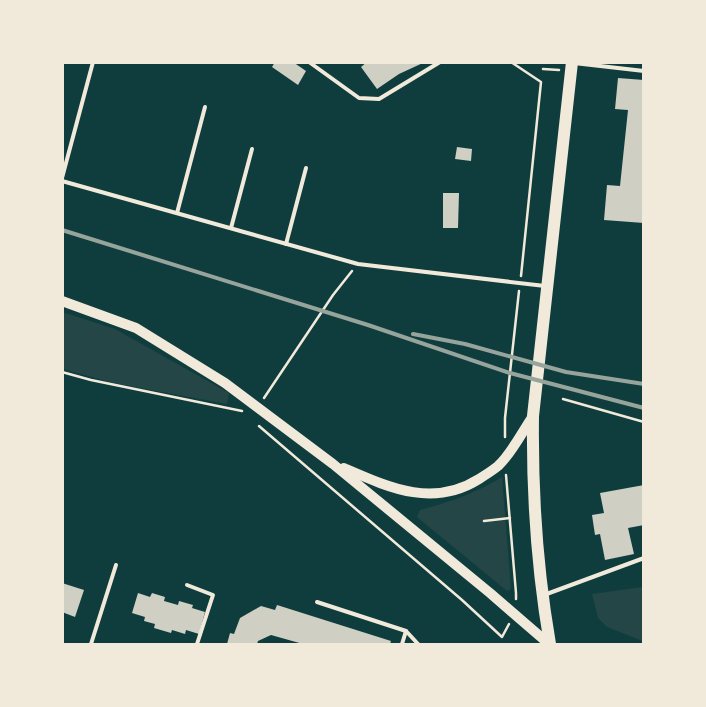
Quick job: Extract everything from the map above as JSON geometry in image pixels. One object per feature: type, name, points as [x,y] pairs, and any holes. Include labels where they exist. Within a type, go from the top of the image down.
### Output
[{"type":"main road","points":[[550,644],[542,596],[532,471],[533,416],[572,63]]},
{"type":"main road","points":[[62,301],[136,328],[225,383],[332,464],[550,644]]},
{"type":"main road","points":[[332,464],[384,485],[418,494],[438,494],[465,488],[498,466],[533,416]]},
{"type":"lane","points":[[93,62],[62,180],[358,264],[548,286]]},
{"type":"lane","points":[[310,62],[359,98],[379,99],[440,62]]},
{"type":"lane","points":[[572,63],[644,71]]},
{"type":"lane","points":[[177,213],[205,107]]},
{"type":"lane","points":[[230,228],[252,149]]},
{"type":"lane","points":[[286,244],[306,168]]},
{"type":"lane","points":[[542,596],[644,558]]},
{"type":"lane","points":[[91,644],[116,565]]},
{"type":"lane","points":[[187,585],[213,595],[197,644]]},
{"type":"lane","points":[[317,602],[406,631],[418,644]]},
{"type":"lane","points":[[402,644],[406,631]]},
{"type":"path","points":[[257,424],[502,637],[514,614],[516,593],[505,457],[505,418],[542,82],[511,62]]},
{"type":"path","points":[[258,407],[333,295],[358,264]]},
{"type":"path","points":[[62,372],[91,380],[243,411]]},
{"type":"path","points":[[563,399],[644,422]]},
{"type":"path","points":[[484,521],[510,518]]},
{"type":"shaded area","points":[[62,312],[115,329],[229,393],[227,404],[113,383],[63,369]]},
{"type":"shaded area","points":[[502,477],[511,589],[507,591],[417,517],[420,510],[442,504],[482,488]]},
{"type":"shaded area","points":[[643,587],[643,641],[607,627],[598,618],[592,594]]},
{"type":"building","points":[[275,62],[293,62],[306,71],[298,85],[272,67]]},
{"type":"building","points":[[367,62],[425,62],[399,74],[377,89],[361,67]]},
{"type":"building","points":[[618,78],[644,80],[644,223],[604,220],[607,185],[620,186],[628,110],[615,109]]},
{"type":"building","points":[[457,147],[472,149],[471,161],[455,159]]},
{"type":"building","points":[[443,193],[459,193],[458,228],[443,228]]},
{"type":"building","points":[[644,485],[644,525],[628,528],[634,554],[605,560],[600,534],[595,535],[592,515],[604,513],[600,493]]},
{"type":"building","points":[[62,583],[84,590],[75,617],[62,612]]},
{"type":"building","points":[[138,593],[150,597],[152,593],[165,597],[164,601],[178,605],[179,601],[193,605],[192,608],[205,612],[199,634],[186,630],[185,634],[172,630],[171,633],[154,628],[155,624],[144,621],[145,617],[132,613]]},
{"type":"building","points":[[277,605],[391,641],[390,644],[303,644],[271,635],[258,641],[257,644],[227,644],[230,633],[234,634],[240,618],[261,606],[275,610]]},
{"type":"railway","points":[[62,230],[368,325],[510,373],[644,408]]},
{"type":"railway","points":[[413,334],[465,344],[566,372],[644,384]]}]
